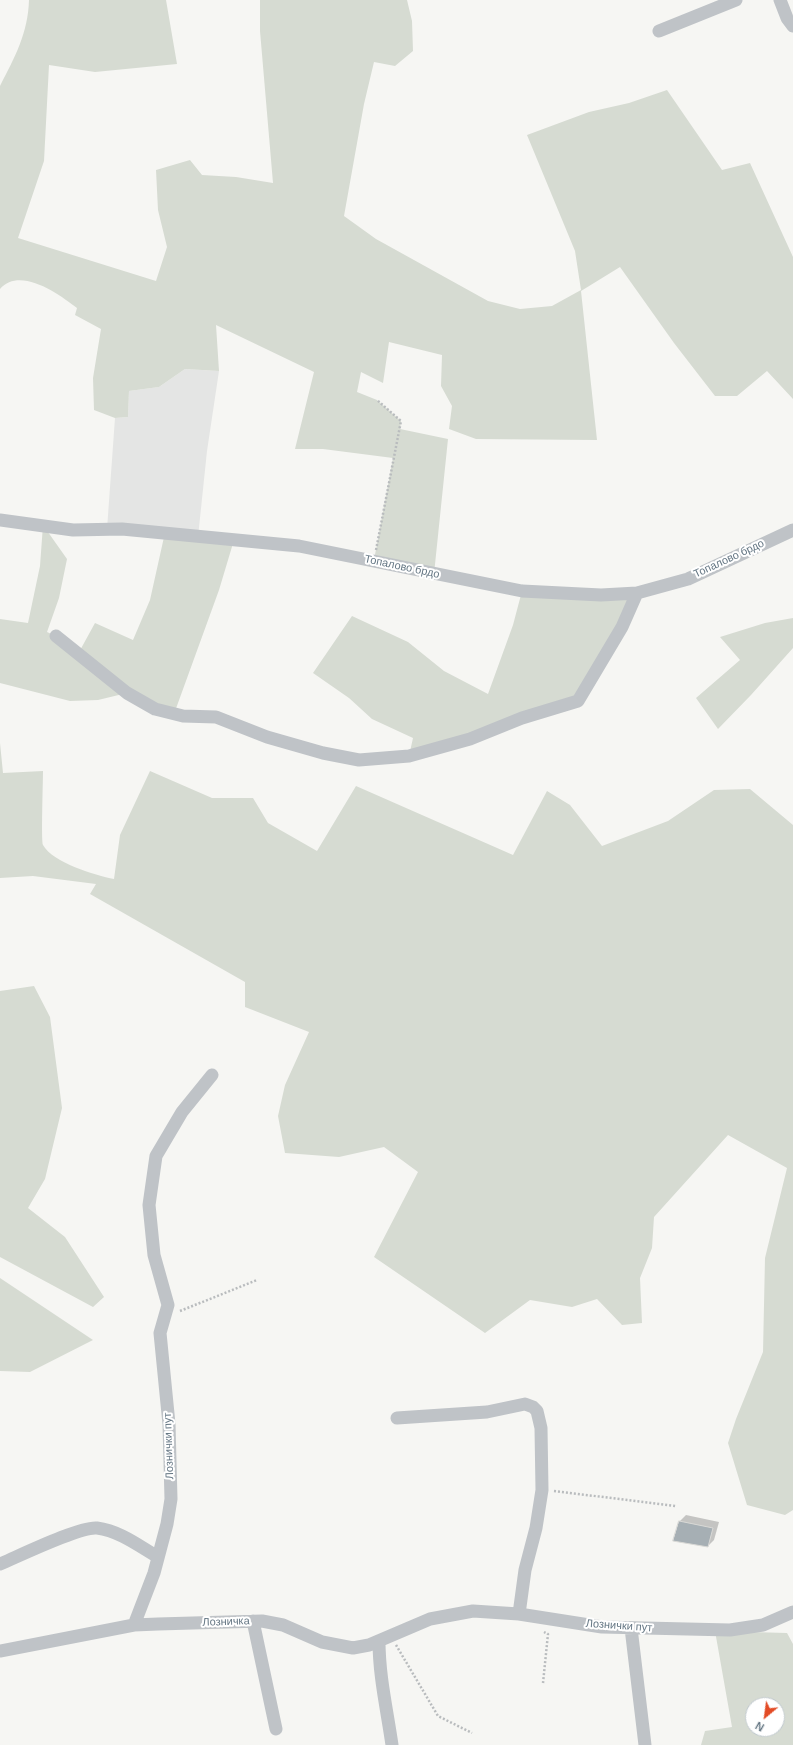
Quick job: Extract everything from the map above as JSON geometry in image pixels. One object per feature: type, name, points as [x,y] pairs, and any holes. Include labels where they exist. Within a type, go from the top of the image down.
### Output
[{"type":"street","points":[[659,31],[736,0]]},
{"type":"street","points":[[780,0],[787,18],[793,26]]},
{"type":"street","name":"Топалово брдо","points":[[0,520],[73,530],[122,529],[299,546],[522,591],[601,595],[637,593],[688,579],[793,530]]},
{"type":"street","points":[[56,636],[127,693],[155,709],[183,716],[216,717],[267,737],[323,753],[359,760],[409,756],[470,739],[522,718],[578,701],[622,627],[637,593]]},
{"type":"street","name":"Лознички пут","points":[[134,1625],[158,1557],[171,1499],[169,1424],[160,1333],[168,1305],[154,1255],[149,1205],[156,1156],[182,1112],[212,1075]]},
{"type":"street","points":[[397,1418],[487,1412],[524,1404],[529,1405],[537,1411],[541,1428],[542,1490],[536,1528],[525,1570],[519,1614]]},
{"type":"street","points":[[0,1564],[79,1532],[96,1528],[115,1532],[158,1557]]},
{"type":"street","name":"Лознички пут","points":[[444,1615],[473,1611],[519,1614],[602,1627],[745,1629],[763,1625],[793,1612]]},
{"type":"street","name":"Лозничка","points":[[0,1652],[134,1625],[253,1621],[272,1622],[283,1625],[334,1646],[360,1648],[385,1639],[414,1625],[444,1615]]},
{"type":"street","points":[[253,1621],[276,1729]]},
{"type":"street","points":[[631,1628],[645,1745]]},
{"type":"street","points":[[385,1639],[379,1670],[386,1695],[392,1745]]},
{"type":"path","points":[[374,560],[401,421],[377,400]]},
{"type":"path","points":[[164,1317],[257,1280]]},
{"type":"path","points":[[542,1490],[676,1506]]},
{"type":"path","points":[[542,1631],[548,1634],[543,1683]]},
{"type":"path","points":[[385,1639],[438,1716],[472,1734]]},
{"type":"shaded area","points":[[29,0],[166,0],[177,64],[95,72],[49,65],[44,161],[18,238],[156,281],[167,247],[158,210],[156,170],[190,160],[202,175],[236,177],[273,183],[260,31],[260,0],[407,0],[412,21],[413,51],[395,66],[374,62],[364,104],[344,216],[376,239],[488,301],[520,309],[552,306],[581,290],[575,251],[527,135],[589,112],[629,103],[667,90],[722,170],[750,163],[793,257],[793,399],[767,371],[737,396],[715,396],[674,343],[620,267],[581,291],[597,440],[476,439],[449,429],[452,406],[441,386],[442,355],[389,342],[383,383],[361,372],[357,392],[377,400],[401,421],[400,429],[448,439],[434,574],[374,560],[393,458],[323,449],[295,449],[314,372],[216,325],[219,371],[185,369],[159,387],[129,391],[128,417],[115,418],[94,410],[93,378],[101,329],[75,315],[77,308],[60,296],[39,285],[28,281],[18,280],[8,283],[0,289],[0,86],[20,44],[26,23]]},
{"type":"shaded area","points":[[185,369],[219,371],[207,451],[198,537],[107,529],[115,418],[128,417],[129,391],[159,387]]},
{"type":"shaded area","points":[[43,525],[67,559],[59,598],[47,632],[56,636],[78,654],[95,623],[133,640],[150,600],[164,537],[234,540],[219,590],[174,714],[127,693],[98,700],[70,701],[0,683],[0,619],[28,623],[40,566]]},
{"type":"shaded area","points":[[522,591],[637,593],[578,701],[409,756],[413,738],[372,719],[349,698],[313,673],[352,616],[408,642],[444,671],[488,694],[513,625]]},
{"type":"shaded area","points":[[793,618],[793,648],[718,729],[696,698],[740,660],[720,637],[765,623]]},
{"type":"shaded area","points":[[0,743],[3,773],[43,771],[42,841],[43,845],[48,851],[65,863],[96,875],[114,879],[120,835],[150,771],[212,798],[253,798],[268,823],[317,851],[356,786],[513,855],[547,791],[570,805],[602,846],[668,821],[714,790],[750,789],[793,825],[793,1510],[785,1515],[747,1505],[728,1443],[763,1352],[765,1258],[787,1168],[728,1135],[654,1217],[652,1248],[640,1278],[642,1323],[622,1325],[597,1299],[572,1307],[530,1300],[485,1333],[374,1257],[418,1172],[384,1147],[339,1157],[285,1153],[278,1116],[285,1085],[309,1032],[245,1007],[245,982],[90,894],[96,884],[33,876],[0,878]]},
{"type":"shaded area","points":[[34,986],[50,1017],[62,1108],[45,1179],[28,1208],[65,1237],[104,1297],[93,1307],[0,1257],[0,991]]},
{"type":"shaded area","points":[[0,1278],[93,1340],[30,1372],[0,1371]]},
{"type":"shaded area","points":[[715,1631],[787,1633],[793,1644],[793,1745],[701,1745],[705,1731],[732,1727]]},
{"type":"building","points":[[679,1521],[713,1528],[708,1547],[673,1541]]}]
